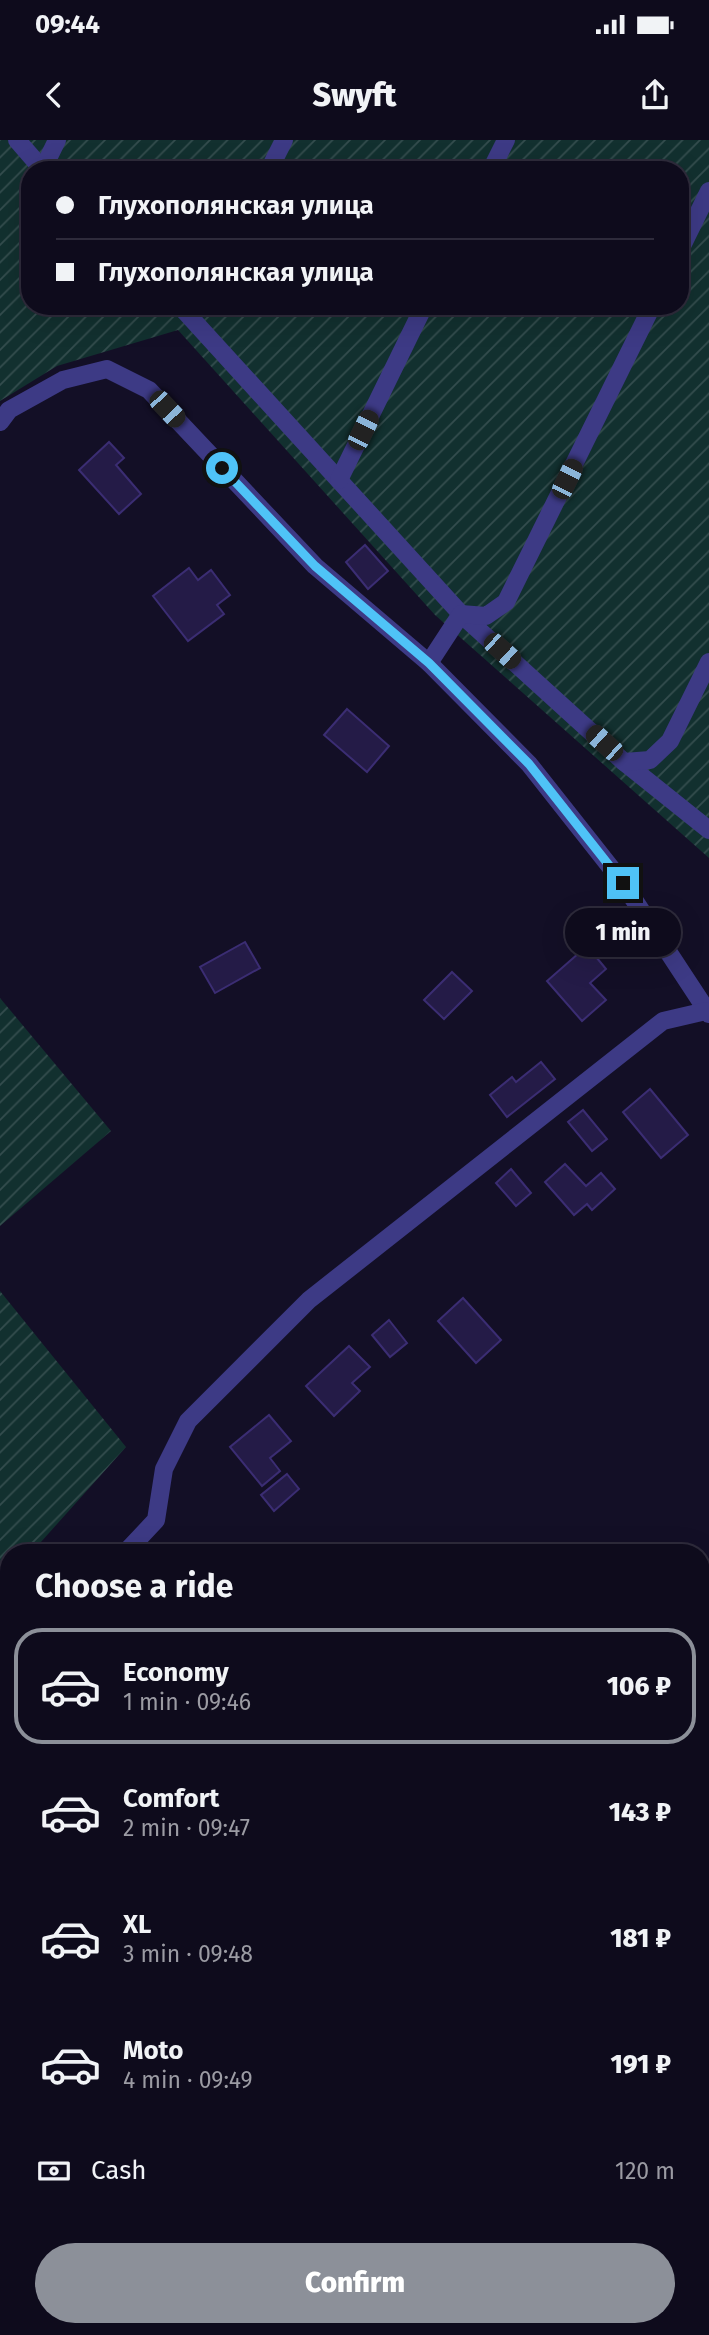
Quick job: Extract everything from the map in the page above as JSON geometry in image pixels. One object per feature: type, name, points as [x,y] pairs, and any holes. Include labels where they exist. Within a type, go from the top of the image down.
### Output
[{"type":"street","points":[[17,140],[36,161]]},
{"type":"street","points":[[47,161],[57,140]]},
{"type":"street","points":[[274,161],[284,140]]},
{"type":"street","points":[[496,161],[506,140]]},
{"type":"street","points":[[689,232],[709,191]]},
{"type":"street","points":[[200,315],[339,480],[461,614],[624,762],[709,830]]},
{"type":"street","points":[[339,480],[420,315]]},
{"type":"street","points":[[461,614],[486,616],[506,602],[648,315]]},
{"type":"street","points":[[0,422],[9,410],[63,380],[107,369],[149,390],[315,566],[429,663],[529,764],[623,883],[708,1012],[663,1021],[309,1300],[188,1421],[164,1469],[156,1520],[134,1544]]},
{"type":"street","points":[[429,663],[461,614]]},
{"type":"street","points":[[624,762],[650,760],[670,741],[709,662]]},
{"type":"green space","points":[[0,140],[709,140],[709,858],[435,615],[178,330],[57,366],[0,401]]},
{"type":"green space","points":[[0,998],[111,1131],[0,1226]]},
{"type":"green space","points":[[0,1291],[126,1447],[39,1544],[0,1544]]},
{"type":"building","points":[[109,442],[124,458],[116,465],[141,494],[119,514],[79,470]]},
{"type":"building","points":[[365,545],[388,571],[368,589],[346,562]]},
{"type":"building","points":[[189,568],[198,580],[211,570],[230,595],[217,605],[224,614],[188,641],[153,596]]},
{"type":"building","points":[[347,709],[389,746],[367,772],[324,735]]},
{"type":"building","points":[[245,942],[260,968],[215,993],[200,967]]},
{"type":"building","points":[[587,946],[606,969],[590,983],[606,1000],[582,1021],[547,981]]},
{"type":"building","points":[[452,972],[472,991],[444,1019],[424,1000]]},
{"type":"building","points":[[541,1062],[555,1079],[507,1117],[490,1095],[512,1077],[516,1082]]},
{"type":"building","points":[[650,1089],[688,1135],[661,1158],[623,1112]]},
{"type":"building","points":[[583,1110],[607,1139],[592,1151],[568,1122]]},
{"type":"building","points":[[565,1164],[586,1186],[601,1173],[615,1189],[592,1210],[587,1204],[574,1215],[545,1182]]},
{"type":"building","points":[[511,1169],[531,1193],[516,1206],[496,1183]]},
{"type":"building","points":[[463,1298],[501,1340],[476,1363],[438,1321]]},
{"type":"building","points":[[389,1320],[407,1343],[390,1357],[372,1335]]},
{"type":"building","points":[[349,1346],[370,1367],[352,1383],[360,1391],[334,1416],[306,1386]]},
{"type":"building","points":[[269,1415],[291,1441],[270,1458],[280,1471],[262,1486],[230,1447]]},
{"type":"building","points":[[287,1474],[299,1489],[274,1511],[261,1495]]},
{"type":"route","points":[[222,468],[315,566],[429,663],[529,764],[623,883]]}]
